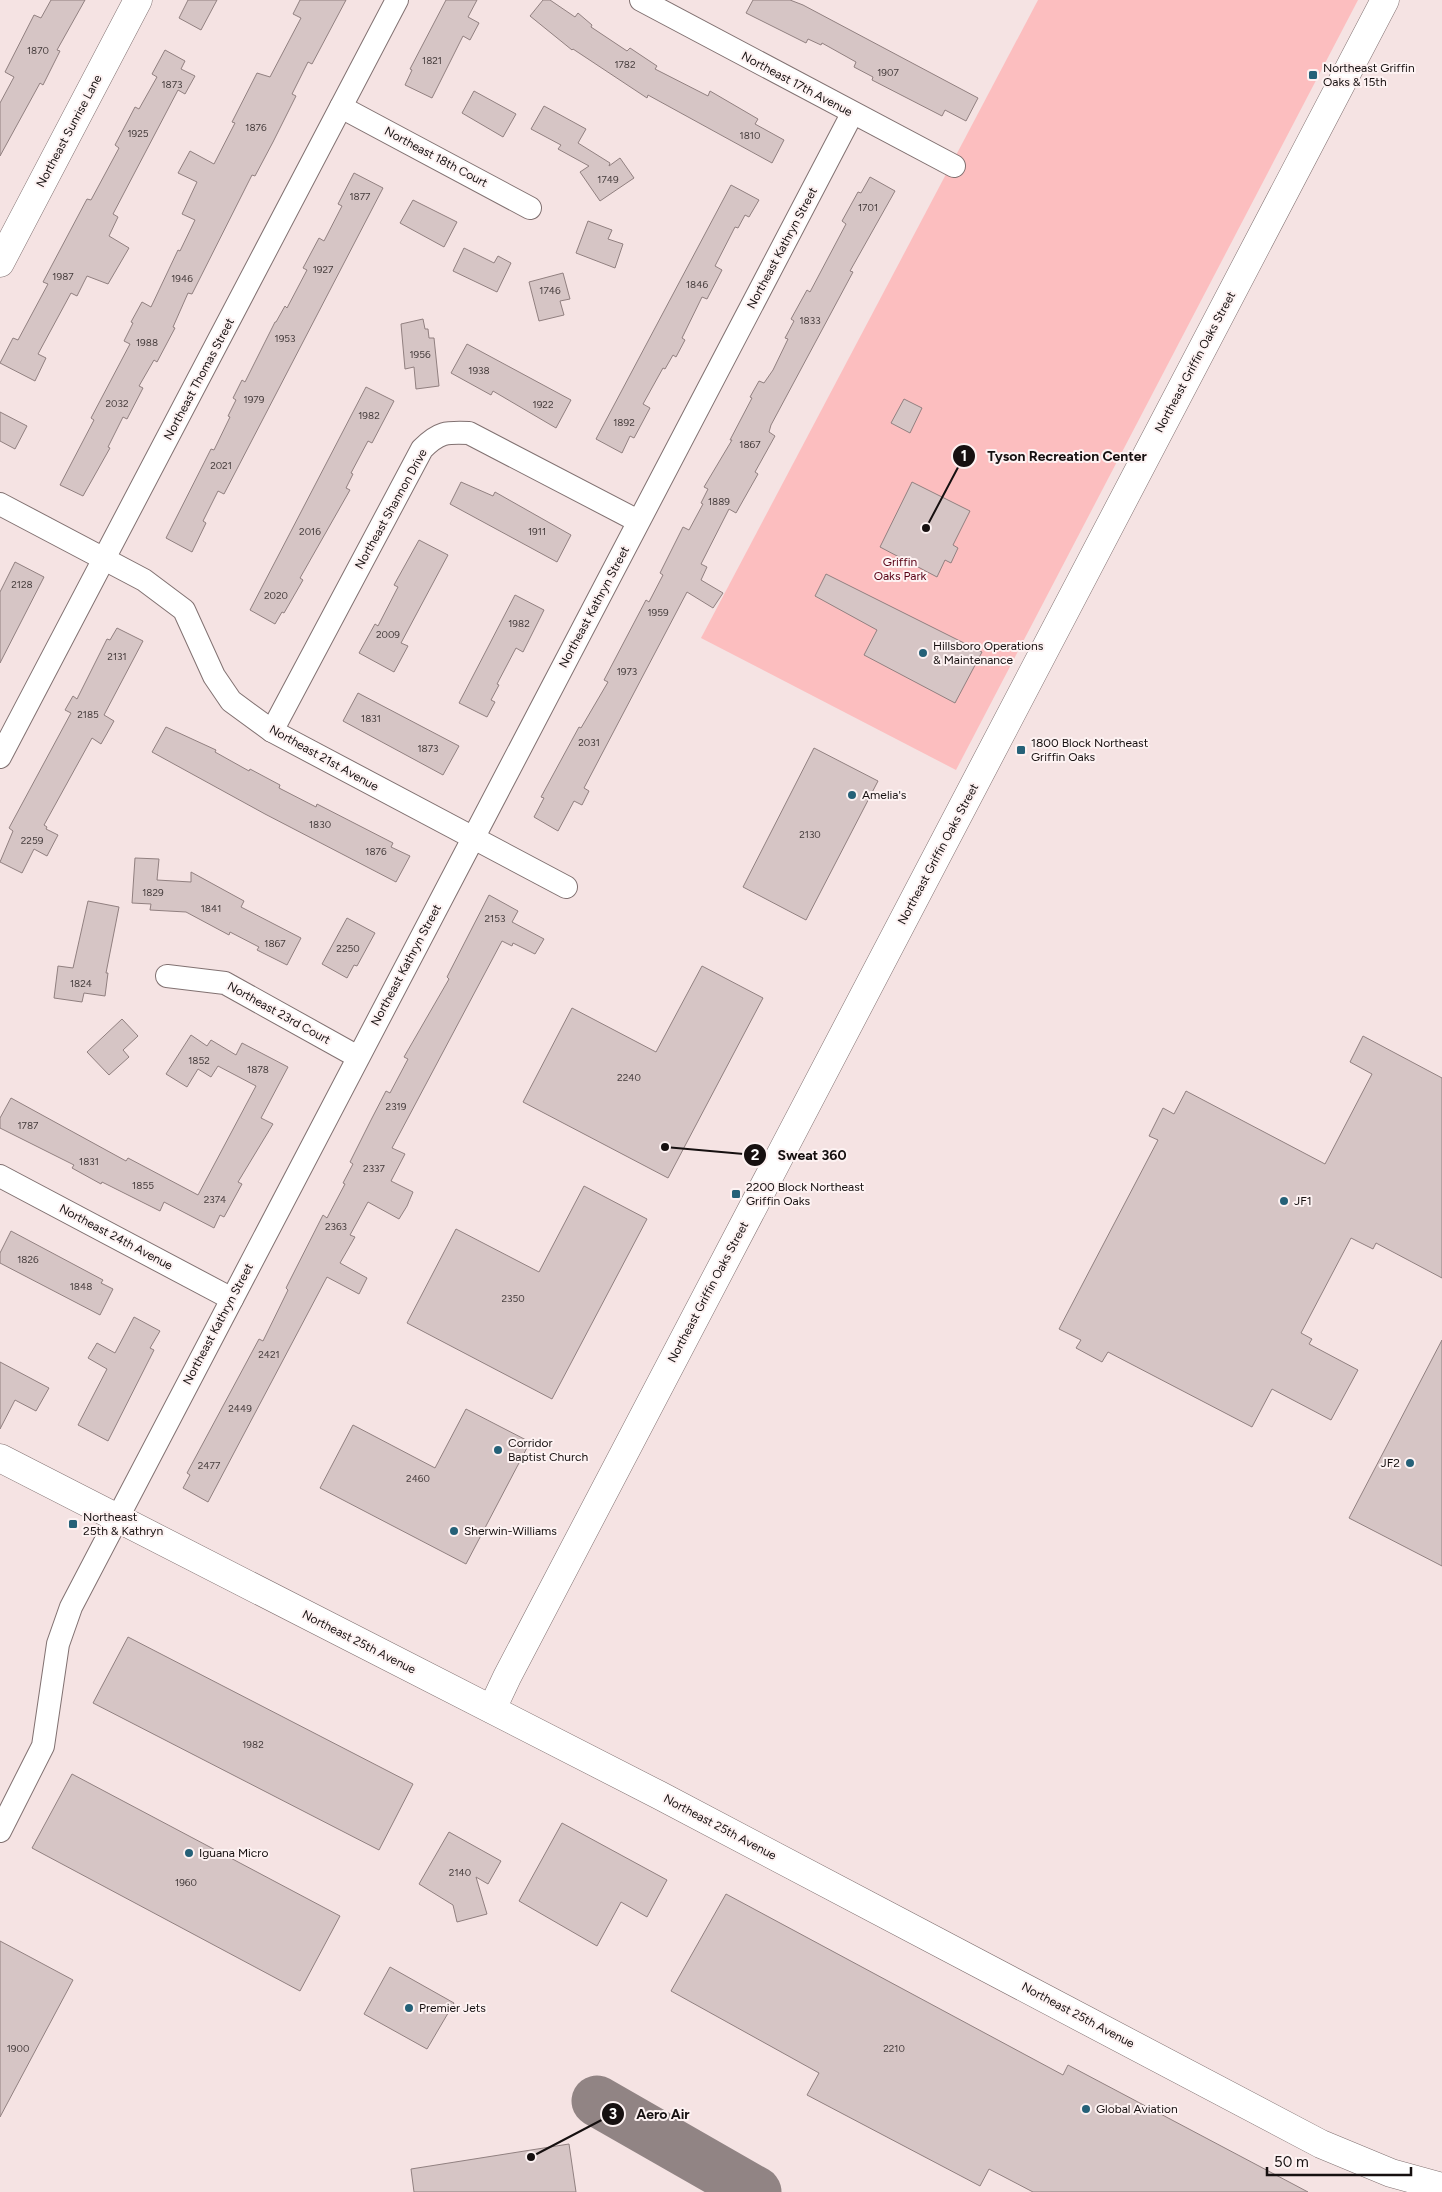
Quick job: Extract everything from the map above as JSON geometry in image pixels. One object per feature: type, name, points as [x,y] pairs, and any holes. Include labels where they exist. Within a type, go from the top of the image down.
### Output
[{"type":"street","name":"Northeast Sunrise Lane","points":[[0,263],[138,0]]},
{"type":"street","name":"Northeast Thomas Street","points":[[0,757],[397,0]]},
{"type":"street","name":"Northeast Griffin Oaks Street","points":[[492,1709],[507,1677],[1385,0]]},
{"type":"street","name":"Northeast 17th Avenue","points":[[654,4],[852,114],[954,166]]},
{"type":"street","name":"Northeast 18th Court","points":[[341,107],[530,208]]},
{"type":"street","name":"Northeast Kathryn Street","points":[[0,1831],[43,1746],[58,1644],[71,1607],[852,114]]},
{"type":"street","name":"Northeast Shannon Drive","points":[[272,731],[422,449],[433,438],[446,432],[469,433],[638,521]]},
{"type":"street","name":"Northeast 21st Avenue","points":[[0,504],[144,580],[184,610],[214,676],[231,701],[272,731],[566,887]]},
{"type":"street","name":"Northeast 23rd Court","points":[[168,976],[225,983],[358,1057]]},
{"type":"street","name":"Northeast 24th Avenue","points":[[0,1176],[232,1299]]},
{"type":"street","name":"Northeast 25th Avenue","points":[[0,1458],[659,1794],[1321,2144],[1391,2173],[1442,2187]]},
{"type":"green space","name":"Griffin Oaks Park","points":[[1038,0],[1358,0],[956,770],[701,638]]},
{"type":"building","points":[[51,0],[85,0],[57,50],[60,51],[43,85],[40,83],[0,156],[0,103],[14,77],[5,72],[34,15],[41,18]]},
{"type":"building","points":[[188,0],[217,0],[201,30],[179,18]]},
{"type":"building","points":[[300,0],[346,0],[312,64],[308,62],[292,94],[296,96],[273,142],[255,176],[252,175],[192,294],[188,293],[173,327],[175,328],[157,362],[154,360],[139,386],[143,388],[127,419],[123,417],[108,447],[110,448],[83,496],[60,485],[94,420],[91,418],[130,344],[124,341],[133,323],[131,322],[142,302],[151,307],[178,250],[180,251],[195,220],[182,214],[197,182],[178,173],[190,151],[214,164],[235,123],[232,122],[257,73],[270,77],[301,18],[293,14]]},
{"type":"building","points":[[446,0],[477,0],[468,17],[479,23],[470,40],[463,36],[432,98],[405,85],[412,70],[410,69]]},
{"type":"building","points":[[543,0],[550,0],[575,17],[578,13],[592,25],[591,27],[627,51],[630,48],[657,66],[655,69],[708,96],[710,91],[758,119],[755,124],[784,140],[772,163],[648,95],[647,98],[572,50],[530,16]]},
{"type":"building","points":[[753,0],[790,0],[803,5],[978,98],[966,121],[945,110],[942,116],[872,80],[873,77],[854,67],[856,62],[822,43],[821,45],[808,39],[806,43],[746,13]]},
{"type":"building","points":[[165,50],[185,61],[181,69],[195,76],[185,94],[178,90],[113,214],[118,217],[109,236],[129,248],[108,284],[87,276],[77,296],[71,293],[38,354],[46,358],[35,381],[0,363],[13,338],[18,340],[48,284],[43,282],[87,199],[91,200],[119,148],[115,145],[135,107],[139,109],[157,77],[152,74]]},
{"type":"building","points":[[474,91],[516,114],[503,137],[462,113]]},
{"type":"building","points":[[544,106],[586,129],[578,143],[610,163],[609,166],[620,158],[634,178],[600,201],[580,172],[589,166],[558,149],[561,145],[531,129]]},
{"type":"building","points":[[354,173],[383,188],[224,494],[218,491],[203,521],[206,523],[192,552],[166,538],[211,449],[214,450],[230,417],[228,416],[236,400],[233,398],[242,380],[245,382],[275,322],[285,306],[287,308],[307,270],[303,268],[319,238],[324,241],[342,206],[338,204]]},
{"type":"building","points":[[870,177],[895,191],[850,271],[853,272],[771,425],[769,432],[775,436],[755,472],[758,474],[736,513],[729,509],[701,564],[707,567],[701,580],[723,593],[713,608],[687,592],[584,788],[589,791],[582,805],[574,801],[558,831],[534,817],[544,798],[541,797],[579,727],[581,728],[608,682],[604,680],[646,600],[649,602],[663,575],[660,573],[683,527],[689,530],[703,504],[701,503],[708,489],[704,487],[732,440],[730,440],[759,381],[764,383],[773,370],[788,339],[785,338],[794,321],[791,319],[807,290],[810,292],[846,224],[842,221],[858,192],[861,193]]},
{"type":"building","points":[[731,185],[759,200],[749,217],[745,215],[738,228],[735,227],[715,266],[722,270],[707,299],[702,297],[682,338],[685,340],[676,357],[673,355],[665,369],[663,368],[643,404],[650,408],[634,438],[630,436],[622,453],[596,439]]},
{"type":"building","points":[[413,200],[457,222],[444,247],[400,223]]},
{"type":"building","points":[[588,221],[612,230],[608,239],[623,244],[615,268],[576,253]]},
{"type":"building","points":[[464,248],[494,263],[498,256],[511,263],[497,292],[453,271]]},
{"type":"building","points":[[563,273],[570,299],[560,301],[564,315],[539,321],[529,282]]},
{"type":"building","points":[[423,319],[425,329],[428,329],[429,338],[434,338],[439,386],[416,389],[414,367],[405,369],[401,324]]},
{"type":"building","points":[[467,344],[571,400],[556,428],[493,391],[491,395],[451,373]]},
{"type":"building","points":[[366,387],[394,401],[372,443],[368,441],[351,473],[353,474],[346,488],[350,490],[300,578],[303,580],[284,613],[282,612],[275,624],[250,610]]},
{"type":"building","points":[[904,399],[922,408],[910,433],[891,423]]},
{"type":"building","points":[[0,412],[27,426],[15,449],[0,441]]},
{"type":"building","points":[[461,482],[493,496],[495,492],[571,535],[557,562],[450,504]]},
{"type":"building","points":[[912,482],[970,511],[953,545],[958,548],[951,563],[945,560],[937,577],[880,547]]},
{"type":"building","points":[[419,540],[448,555],[401,643],[408,646],[394,672],[359,653],[375,624],[378,626],[398,587],[394,585]]},
{"type":"building","points":[[15,562],[44,577],[0,663],[0,592]]},
{"type":"building","name":"Hillsboro Operations & Maintenance","points":[[826,574],[982,652],[955,703],[864,655],[877,630],[815,596]]},
{"type":"building","points":[[515,595],[544,610],[523,652],[516,648],[497,684],[499,685],[491,700],[495,702],[487,717],[459,703]]},
{"type":"building","points":[[117,628],[143,641],[104,715],[114,721],[101,744],[92,738],[44,825],[47,827],[46,829],[58,835],[47,856],[34,849],[22,873],[0,862],[13,831],[9,828],[71,713],[65,710],[73,696],[77,699],[107,639],[110,640]]},
{"type":"building","points":[[358,693],[459,746],[443,775],[343,721]]},
{"type":"building","points":[[166,727],[216,750],[215,752],[249,771],[250,769],[280,785],[279,788],[316,807],[317,804],[393,843],[391,847],[410,856],[396,882],[265,814],[152,752]]},
{"type":"building","points":[[814,748],[878,781],[806,920],[743,887]]},
{"type":"building","points":[[135,858],[159,859],[157,880],[191,882],[191,872],[244,901],[241,907],[301,938],[287,965],[257,950],[259,947],[230,932],[229,935],[186,912],[150,910],[151,904],[132,903]]},
{"type":"building","points":[[489,895],[518,911],[512,922],[544,939],[535,954],[513,943],[512,946],[502,941],[392,1148],[405,1154],[391,1181],[413,1192],[407,1206],[399,1219],[368,1202],[350,1235],[355,1237],[340,1263],[367,1278],[359,1294],[327,1277],[208,1502],[183,1488],[190,1475],[187,1473],[259,1339],[263,1341],[288,1290],[286,1288],[323,1215],[327,1218],[345,1184],[343,1183],[353,1164],[350,1162],[371,1120],[386,1091],[390,1093],[408,1059],[404,1057],[449,979],[447,977]]},
{"type":"building","points":[[88,901],[119,907],[106,973],[108,973],[105,996],[84,993],[82,1002],[54,998],[58,966],[73,968]]},
{"type":"building","points":[[347,918],[375,933],[357,966],[354,965],[347,978],[322,964]]},
{"type":"building","points":[[702,966],[763,998],[668,1178],[523,1102],[572,1008],[656,1052]]},
{"type":"building","points":[[122,1019],[138,1036],[123,1050],[129,1057],[109,1075],[87,1052]]},
{"type":"building","points":[[191,1035],[207,1046],[211,1040],[236,1055],[242,1043],[288,1067],[261,1118],[273,1124],[238,1182],[242,1184],[224,1217],[220,1215],[214,1228],[164,1202],[160,1211],[102,1182],[101,1184],[72,1168],[74,1165],[0,1128],[0,1118],[11,1098],[126,1161],[128,1158],[198,1195],[256,1086],[218,1066],[211,1077],[198,1069],[187,1087],[166,1074]]},
{"type":"building","name":"JF1","points":[[1363,1036],[1442,1078],[1442,1278],[1376,1243],[1373,1249],[1351,1238],[1301,1333],[1312,1339],[1309,1344],[1358,1370],[1331,1420],[1272,1389],[1252,1427],[1108,1352],[1102,1362],[1076,1348],[1081,1340],[1059,1329],[1158,1140],[1149,1136],[1163,1108],[1174,1114],[1186,1091],[1325,1164],[1372,1074],[1350,1062]]},
{"type":"building","points":[[584,1186],[647,1219],[552,1399],[407,1323],[456,1229],[539,1272]]},
{"type":"building","points":[[11,1231],[103,1280],[101,1283],[113,1289],[100,1315],[0,1263],[0,1253]]},
{"type":"building","points":[[134,1317],[160,1331],[150,1348],[154,1350],[108,1441],[78,1425],[107,1369],[88,1358],[97,1343],[115,1353]]},
{"type":"building","name":"JF2","points":[[1442,1340],[1442,1566],[1349,1518]]},
{"type":"building","points":[[0,1362],[49,1388],[36,1411],[15,1400],[0,1429]]},
{"type":"building","points":[[466,1409],[530,1442],[466,1564],[320,1488],[353,1425],[435,1468]]},
{"type":"building","points":[[128,1637],[413,1784],[379,1850],[93,1703]]},
{"type":"building","points":[[72,1774],[340,1916],[300,1991],[32,1848]]},
{"type":"building","points":[[562,1823],[667,1880],[647,1917],[621,1902],[597,1946],[519,1901]]},
{"type":"building","points":[[449,1832],[501,1861],[488,1884],[476,1877],[487,1914],[457,1922],[453,1905],[419,1884]]},
{"type":"building","points":[[726,1894],[1063,2075],[1068,2065],[1308,2192],[1033,2192],[989,2169],[980,2186],[807,2095],[819,2073],[671,1991]]},
{"type":"building","points":[[0,1941],[73,1980],[0,2117]]},
{"type":"building","name":"Premier Jets","points":[[390,1967],[454,2003],[427,2049],[364,2014]]},
{"type":"building","points":[[569,2144],[576,2192],[414,2192],[411,2169]]},
{"type":"taxiway","points":[[597,2101],[756,2192]]},
{"type":"place","name":"Northeast Griffin Oaks & 15th","points":[[1313,75]]},
{"type":"place","name":"Tyson Recreation Center","points":[[926,528]]},
{"type":"place","name":"Hillsboro Operations & Maintenance","points":[[923,653]]},
{"type":"place","name":"1800 Block Northeast Griffin Oaks","points":[[1021,750]]},
{"type":"place","name":"Amelia's","points":[[852,795]]},
{"type":"place","name":"Sweat 360","points":[[665,1147]]},
{"type":"place","name":"2200 Block Northeast Griffin Oaks","points":[[736,1194]]},
{"type":"place","name":"JF1","points":[[1284,1201]]},
{"type":"place","name":"Corridor Baptist Church","points":[[498,1450]]},
{"type":"place","name":"JF2","points":[[1410,1463]]},
{"type":"place","name":"Northeast 25th & Kathryn","points":[[73,1524]]},
{"type":"place","name":"Sherwin-Williams","points":[[454,1531]]},
{"type":"place","name":"Iguana Micro","points":[[189,1853]]},
{"type":"place","name":"Premier Jets","points":[[409,2008]]},
{"type":"place","name":"Global Aviation","points":[[1086,2109]]},
{"type":"place","name":"Aero Air","points":[[531,2157]]}]
